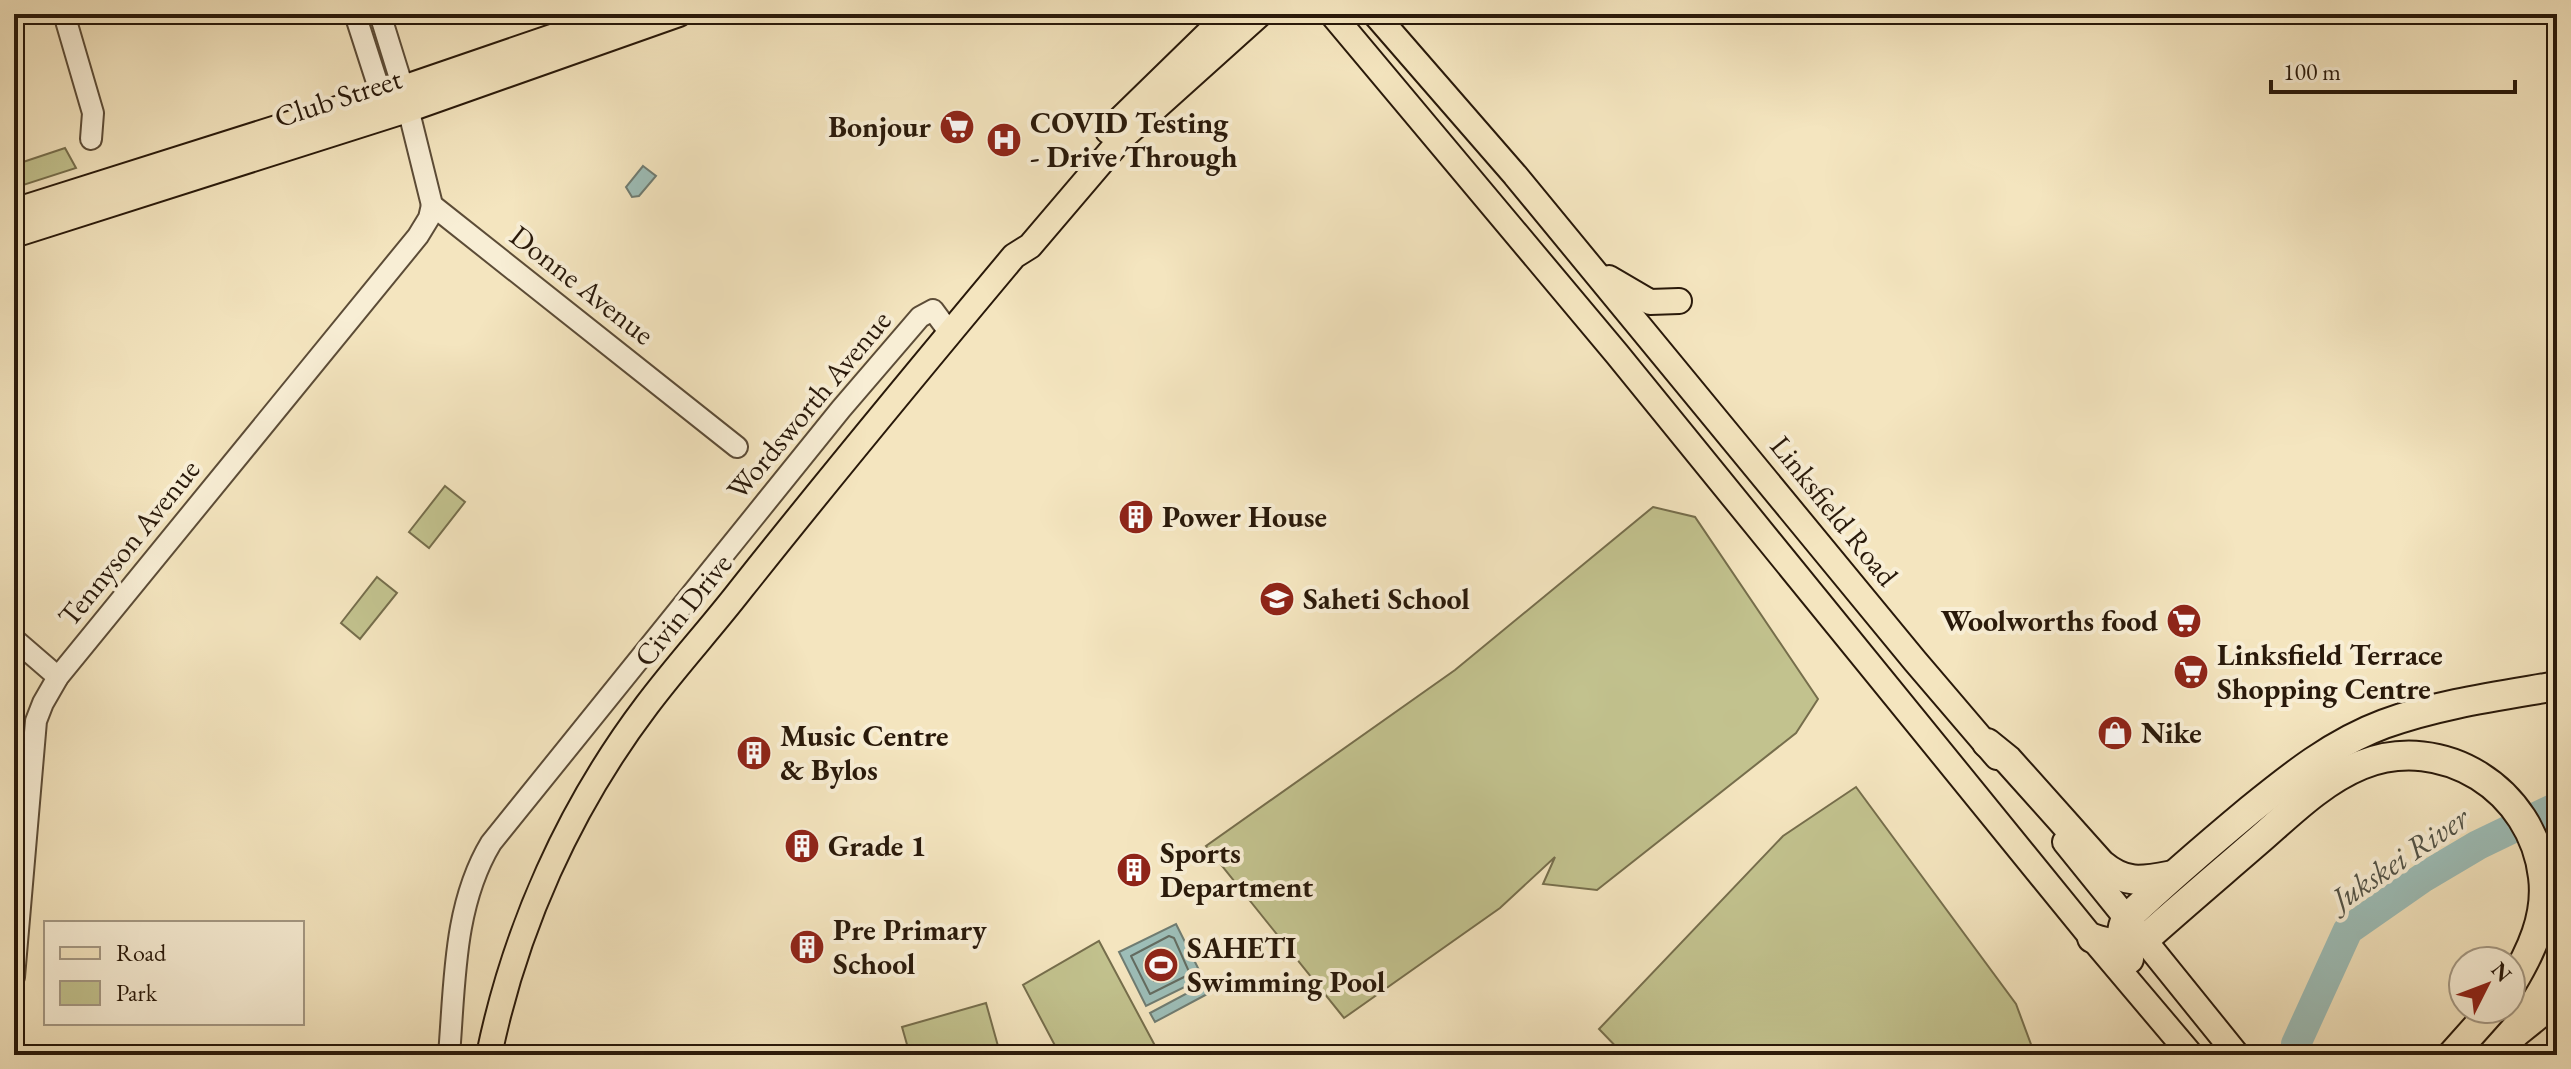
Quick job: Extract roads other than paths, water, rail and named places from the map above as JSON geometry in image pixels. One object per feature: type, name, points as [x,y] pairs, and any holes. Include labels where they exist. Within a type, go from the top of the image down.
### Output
[{"type":"highway","points":[[2131,941],[2173,875],[2289,778],[2327,752],[2358,735],[2434,708],[2557,686]]},
{"type":"highway","points":[[1987,743],[2008,760],[2115,876],[2148,880],[2173,875]]},
{"type":"highway","points":[[2092,938],[2108,944],[2131,941],[2308,797],[2360,765],[2408,755],[2442,758],[2480,775],[2508,798],[2534,839],[2544,879],[2541,923],[2527,955]]},
{"type":"highway","points":[[2452,1055],[2479,1025]]},
{"type":"highway","points":[[2536,1055],[2557,1038]]},
{"type":"main road","name":"Club Street","points":[[14,235],[394,102],[619,14]]},
{"type":"main road","name":"Club Street","points":[[14,211],[394,102],[679,14]]},
{"type":"main road","name":"Civin Drive","points":[[489,1055],[518,948],[554,859],[595,782],[646,706],[1014,256],[1030,246],[1122,138],[1260,14]]},
{"type":"main road","points":[[1331,16],[1617,354],[2092,938],[2191,1055]]},
{"type":"main road","name":"Civin Drive","points":[[1014,256],[1019,239],[1097,142],[1223,17]]},
{"type":"main road","name":"Linksfield Road","points":[[1379,17],[1590,266],[1915,661],[1987,743],[2131,941],[2237,1055]]},
{"type":"main road","points":[[1590,266],[1650,302],[1679,301]]},
{"type":"main road","points":[[2131,941],[2208,1055]]},
{"type":"street","points":[[64,14],[91,105],[91,139]]},
{"type":"street","points":[[355,14],[417,152],[432,205]]},
{"type":"street","points":[[380,14],[394,102]]},
{"type":"street","name":"Donne Avenue","points":[[432,205],[737,447]]},
{"type":"street","name":"Tennyson Avenue","points":[[14,977],[36,721],[43,703],[58,677],[418,236],[432,205]]},
{"type":"street","name":"Wordsworth Avenue","points":[[449,1055],[460,935],[474,877],[491,843],[841,409],[920,317],[933,310],[950,333]]},
{"type":"street","points":[[14,639],[58,677]]},
{"type":"water","points":[[643,166],[656,176],[639,196],[632,197],[626,187]]},
{"type":"water","name":"SAHETI Swimming Pool","points":[[1176,924],[1203,978],[1146,1006],[1119,952]]},
{"type":"water","points":[[1206,983],[1211,992],[1155,1022],[1150,1013]]},
{"type":"waterway","name":"Jukskei River","points":[[2296,1044],[2348,930],[2424,877],[2478,845],[2557,807]]},
{"type":"place","name":"Bonjour","points":[[957,127]]},
{"type":"place","name":"COVID Testing - Drive Through","points":[[1004,140]]},
{"type":"place","name":"Power House","points":[[1136,517]]},
{"type":"place","name":"Saheti School","points":[[1277,599]]},
{"type":"place","name":"Woolworths food","points":[[2184,621]]},
{"type":"place","name":"Linksfield Terrace Shopping Centre","points":[[2191,672]]},
{"type":"place","name":"Nike","points":[[2115,733]]},
{"type":"place","name":"Music Centre & Bylos","points":[[754,753]]},
{"type":"place","name":"Grade 1","points":[[802,846]]},
{"type":"place","name":"Sports Department","points":[[1134,870]]},
{"type":"place","name":"Pre Primary School","points":[[807,947]]},
{"type":"place","name":"SAHETI Swimming Pool","points":[[1161,965]]}]
